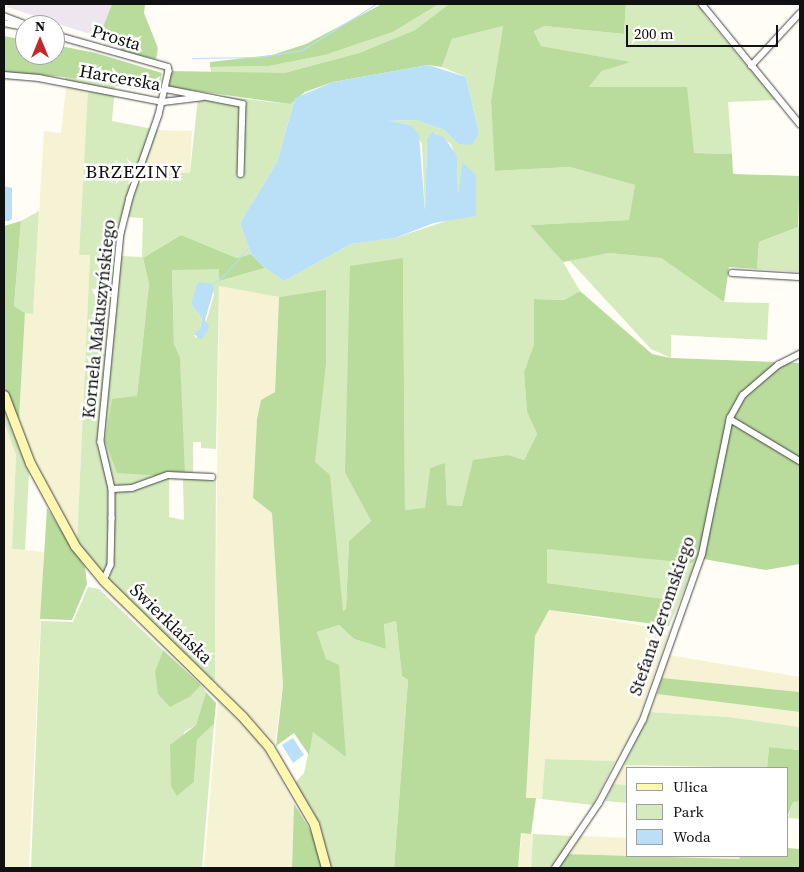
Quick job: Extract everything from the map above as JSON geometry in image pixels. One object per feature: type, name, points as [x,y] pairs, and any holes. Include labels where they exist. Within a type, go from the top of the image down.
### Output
[{"type":"street","points":[[702,4],[800,124]]},
{"type":"street","points":[[751,66],[800,13]]},
{"type":"street","name":"Prosta","points":[[65,38],[168,67]]},
{"type":"street","name":"Kornela Makuszyńskiego","points":[[104,581],[111,565],[112,489],[101,442],[121,233],[130,198],[163,102],[168,67]]},
{"type":"street","name":"Harcerska","points":[[4,75],[39,78],[163,102],[202,97]]},
{"type":"street","name":"Harcerska","points":[[166,89],[243,104],[241,174]]},
{"type":"street","points":[[732,272],[800,277]]},
{"type":"street","name":"Stefana Żeromskiego","points":[[555,868],[599,803],[643,720],[702,554],[730,419],[743,395],[778,366],[800,354]]},
{"type":"street","name":"Świerklańska","points":[[4,395],[28,458],[56,514],[76,546],[104,581],[235,709],[269,747],[314,824],[326,868]]},
{"type":"street","points":[[730,419],[800,461]]},
{"type":"street","points":[[112,489],[130,488],[168,475],[212,477]]},
{"type":"shaded area","points":[[8,4],[112,4],[99,37],[65,26],[65,15],[32,15],[7,7]]},
{"type":"shaded area","points":[[66,87],[88,88],[79,255],[90,255],[77,543],[31,454],[19,419],[25,313],[33,313],[44,131],[61,133]]},
{"type":"shaded area","points":[[158,130],[192,131],[190,173],[143,173]]},
{"type":"shaded area","points":[[219,286],[279,297],[275,392],[261,400],[257,419],[253,498],[272,513],[283,686],[275,744],[215,682]]},
{"type":"shaded area","points":[[4,422],[16,455],[12,549],[44,552],[29,868],[4,868]]},
{"type":"shaded area","points":[[549,610],[670,630],[634,729],[615,761],[545,759],[542,799],[526,798],[535,636]]},
{"type":"shaded area","points":[[669,655],[800,677],[800,692],[659,678]]},
{"type":"shaded area","points":[[657,694],[800,712],[800,727],[729,717],[650,712]]},
{"type":"shaded area","points":[[218,701],[259,740],[294,804],[292,868],[204,868]]},
{"type":"shaded area","points":[[624,765],[657,767],[626,767],[626,785],[613,784]]},
{"type":"shaded area","points":[[522,833],[533,834],[531,868],[518,868]]},
{"type":"shaded area","points":[[581,836],[626,838],[626,856],[568,854]]},
{"type":"shaded area","points":[[670,857],[740,857],[739,859]]},
{"type":"green space","points":[[112,4],[145,4],[144,13],[158,48],[156,59],[120,51],[121,44],[99,37]]},
{"type":"green space","points":[[382,4],[439,4],[393,32],[325,55],[269,66],[210,67],[210,62],[272,55],[306,44]]},
{"type":"green space","points":[[439,4],[449,4],[415,30],[359,53],[284,73],[212,74],[210,67],[269,66],[325,55],[393,32]]},
{"type":"green space","points":[[449,4],[626,4],[624,34],[544,26],[534,31],[541,46],[631,62],[602,71],[589,87],[687,87],[694,153],[732,154],[733,174],[800,176],[798,227],[759,242],[757,269],[729,267],[724,302],[661,258],[609,253],[563,262],[530,225],[629,220],[635,185],[570,167],[495,171],[491,101],[503,26],[452,39],[442,67],[428,65],[333,82],[305,92],[290,104],[169,87],[169,71],[284,73],[359,53],[415,30]]},
{"type":"green space","points":[[626,4],[700,4],[705,16],[776,100],[728,102],[732,154],[694,153],[589,87],[602,71],[630,62],[541,46],[534,30],[544,26],[624,34]]},
{"type":"green space","points":[[503,26],[491,101],[496,171],[570,167],[635,185],[630,220],[531,225],[563,262],[580,291],[564,300],[534,299],[534,344],[524,372],[527,412],[537,434],[524,460],[507,455],[463,506],[447,505],[445,464],[430,468],[425,509],[405,510],[403,258],[345,473],[371,521],[349,541],[346,609],[343,611],[314,462],[326,365],[326,291],[279,297],[219,286],[216,449],[201,448],[201,442],[193,442],[193,478],[216,479],[215,682],[133,606],[77,543],[90,255],[79,255],[88,89],[66,87],[65,77],[115,86],[112,121],[158,130],[143,173],[190,173],[198,97],[222,104],[219,96],[290,104],[295,98],[277,162],[240,223],[251,254],[237,258],[181,235],[143,258],[149,284],[137,396],[169,477],[169,517],[184,520],[180,357],[174,344],[172,269],[219,269],[219,281],[265,268],[284,281],[351,244],[395,238],[464,215],[462,163],[458,196],[457,162],[451,144],[436,133],[427,139],[425,212],[422,144],[411,125],[387,121],[416,120],[444,130],[458,144],[479,133],[466,77],[442,67],[452,39]],"holes":[[[127,217],[143,218],[142,257],[121,256]],[[212,284],[214,295],[206,322],[196,338],[194,335],[200,329],[202,318],[191,304]]]},
{"type":"green space","points":[[4,36],[15,38],[15,65],[65,65],[65,47],[96,53],[162,73],[158,93],[65,77],[4,72]]},
{"type":"green space","points":[[39,211],[33,314],[25,313],[14,306],[21,221]]},
{"type":"green space","points":[[21,221],[14,306],[25,313],[19,419],[4,390],[4,226]]},
{"type":"green space","points":[[800,222],[800,272],[757,269],[759,242],[798,227]]},
{"type":"green space","points":[[181,235],[237,258],[251,254],[265,268],[219,281],[219,269],[172,270],[174,344],[180,357],[185,477],[117,473],[105,441],[112,399],[137,396],[149,284],[143,258]]},
{"type":"green space","points":[[609,253],[661,258],[724,302],[769,303],[767,340],[671,335],[671,358],[651,349],[569,260]]},
{"type":"green space","points":[[403,258],[405,510],[425,508],[430,468],[445,463],[447,505],[462,506],[473,460],[508,455],[524,460],[537,434],[527,412],[524,372],[534,344],[534,299],[564,300],[580,291],[652,354],[671,358],[800,363],[800,564],[766,570],[698,558],[691,563],[547,549],[547,583],[672,600],[669,626],[549,610],[535,636],[526,798],[536,798],[531,834],[521,833],[518,868],[394,868],[408,680],[402,676],[396,621],[384,624],[386,649],[354,639],[339,625],[317,632],[326,659],[339,665],[346,757],[313,732],[309,755],[294,733],[276,746],[283,686],[272,513],[253,498],[257,419],[261,400],[275,392],[279,297],[326,290],[326,365],[315,462],[330,475],[343,611],[346,609],[349,541],[371,521],[345,473],[350,266]]},
{"type":"green space","points":[[4,408],[29,473],[25,550],[12,549],[16,455],[4,422]]},
{"type":"green space","points":[[47,508],[85,567],[87,584],[72,620],[40,619]]},
{"type":"green space","points":[[547,549],[698,558],[669,626],[672,600],[547,583]]},
{"type":"green space","points":[[88,587],[99,589],[163,650],[155,671],[191,696],[201,685],[206,692],[196,725],[184,732],[177,796],[194,782],[197,740],[214,724],[202,868],[31,868],[41,621],[73,622]]},
{"type":"green space","points":[[396,621],[402,676],[408,680],[394,868],[327,868],[320,824],[294,784],[304,773],[313,731],[345,756],[326,660],[317,632],[339,625],[354,639],[386,649],[384,623]]},
{"type":"green space","points":[[163,650],[201,685],[191,696],[170,707],[158,694],[155,671]]},
{"type":"green space","points":[[662,678],[800,692],[800,712],[657,694]]},
{"type":"green space","points":[[206,692],[216,703],[214,724],[197,740],[194,782],[177,796],[171,786],[170,745],[196,725]]},
{"type":"green space","points":[[650,712],[729,717],[800,727],[800,750],[769,747],[767,767],[624,765]]},
{"type":"green space","points":[[769,747],[800,750],[800,801],[793,802],[789,812],[789,767],[767,767]]},
{"type":"green space","points":[[545,759],[615,761],[593,805],[542,799]]},
{"type":"green space","points":[[613,784],[626,785],[626,803],[605,801]]},
{"type":"green space","points":[[793,801],[800,801],[800,819],[789,818]]},
{"type":"green space","points":[[294,804],[314,836],[322,868],[292,868]]},
{"type":"green space","points":[[533,834],[573,836],[551,868],[531,868]]},
{"type":"green space","points":[[789,848],[800,849],[800,868],[557,868],[564,854],[739,859],[740,857],[789,857]]},
{"type":"water","points":[[428,65],[466,77],[479,133],[472,145],[458,144],[444,130],[416,120],[388,121],[411,125],[419,134],[425,211],[427,139],[432,132],[444,137],[457,156],[458,195],[462,162],[476,175],[476,216],[434,223],[395,238],[351,244],[284,281],[265,268],[251,254],[240,223],[277,162],[295,98],[333,82]]},
{"type":"water","points":[[4,186],[12,188],[12,219],[9,221],[4,221]]},
{"type":"water","points":[[200,282],[212,284],[214,289],[205,320],[209,326],[201,340],[194,334],[200,329],[202,318],[191,304],[197,284]]},
{"type":"water","points":[[293,738],[304,755],[293,763],[282,745]]},
{"type":"waterway","points":[[192,58],[259,57],[302,50],[376,4]]},
{"type":"waterway","points":[[212,284],[223,276],[249,247]]},
{"type":"district","name":"BRZEZINY","points":[[134,172]]}]
